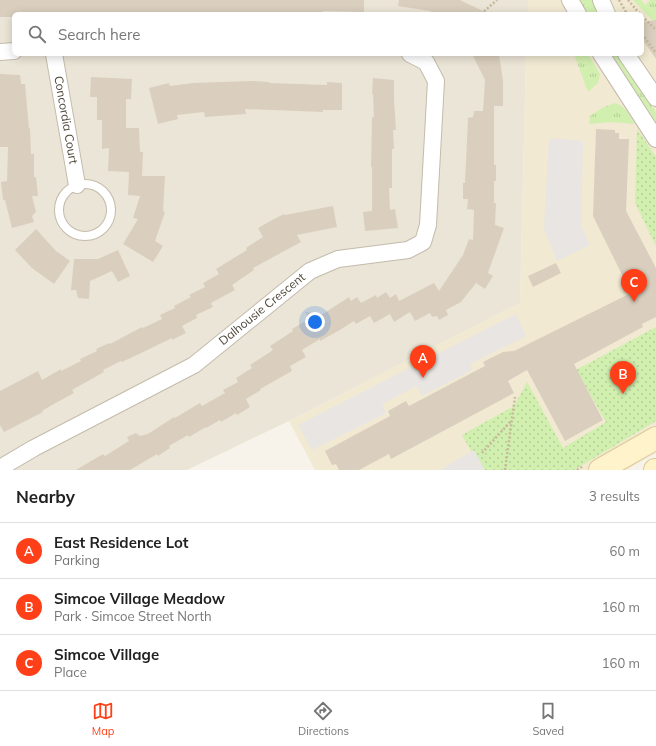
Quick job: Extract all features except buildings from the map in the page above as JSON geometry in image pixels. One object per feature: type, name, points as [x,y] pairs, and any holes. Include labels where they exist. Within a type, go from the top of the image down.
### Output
[{"type":"main road","points":[[600,470],[656,438]]},
{"type":"street","points":[[570,0],[577,12]]},
{"type":"street","points":[[601,0],[606,12]]},
{"type":"street","points":[[0,52],[12,51]]},
{"type":"street","name":"Concordia Court","points":[[54,56],[77,186]]},
{"type":"street","name":"Dalhousie Crescent","points":[[0,468],[34,448],[194,365],[310,271],[338,260],[408,250],[423,242],[428,225],[436,81],[426,62],[414,56]]},
{"type":"street","points":[[602,56],[656,138]]},
{"type":"street","points":[[627,56],[656,98]]},
{"type":"lane","points":[[86,184],[94,186],[107,196],[111,212],[109,220],[99,233],[90,236],[73,234],[61,221],[59,213],[60,204],[64,196],[77,186],[86,184]]},
{"type":"path","points":[[483,12],[497,0]]},
{"type":"path","points":[[619,0],[626,12]]},
{"type":"path","points":[[628,0],[638,12]]},
{"type":"path","points":[[644,18],[656,30]]},
{"type":"path","points":[[644,37],[656,53]]},
{"type":"path","points":[[505,470],[515,397]]},
{"type":"path","points":[[482,453],[512,420]]},
{"type":"shaded area","points":[[0,0],[528,0],[528,12],[12,12],[12,56],[526,56],[520,303],[289,421],[187,470],[0,470]]},
{"type":"shaded area","points":[[528,0],[656,0],[656,453],[626,470],[315,470],[289,421],[520,303],[526,56],[644,56],[644,12],[528,12]]},
{"type":"shaded area","points":[[549,138],[583,141],[581,226],[590,245],[557,261],[544,229]]},
{"type":"shaded area","points":[[516,314],[526,336],[470,364],[472,370],[422,396],[417,386],[382,404],[386,413],[312,450],[298,425]]},
{"type":"shaded area","points":[[474,450],[485,470],[440,470]]},
{"type":"green space","points":[[579,0],[595,0],[598,12],[585,12]]},
{"type":"green space","points":[[633,0],[641,0],[645,5],[650,0],[656,0],[656,20],[653,21]]},
{"type":"green space","points":[[575,56],[589,56],[600,74],[598,83],[588,92]]},
{"type":"green space","points":[[612,56],[619,56],[626,69],[656,112],[656,124]]},
{"type":"green space","points":[[615,103],[624,108],[635,124],[611,122],[589,124],[590,116],[602,108]]},
{"type":"green space","points":[[637,129],[656,157],[656,246],[635,203]]},
{"type":"green space","points":[[656,327],[656,421],[574,470],[482,470],[462,435],[514,406],[527,382],[563,448],[606,422],[576,370]]},
{"type":"place","name":"Simcoe Village","points":[[634,302]]},
{"type":"place","name":"East Residence Lot","points":[[423,378]]},
{"type":"place","name":"Simcoe Village Meadow","points":[[623,394]]}]
